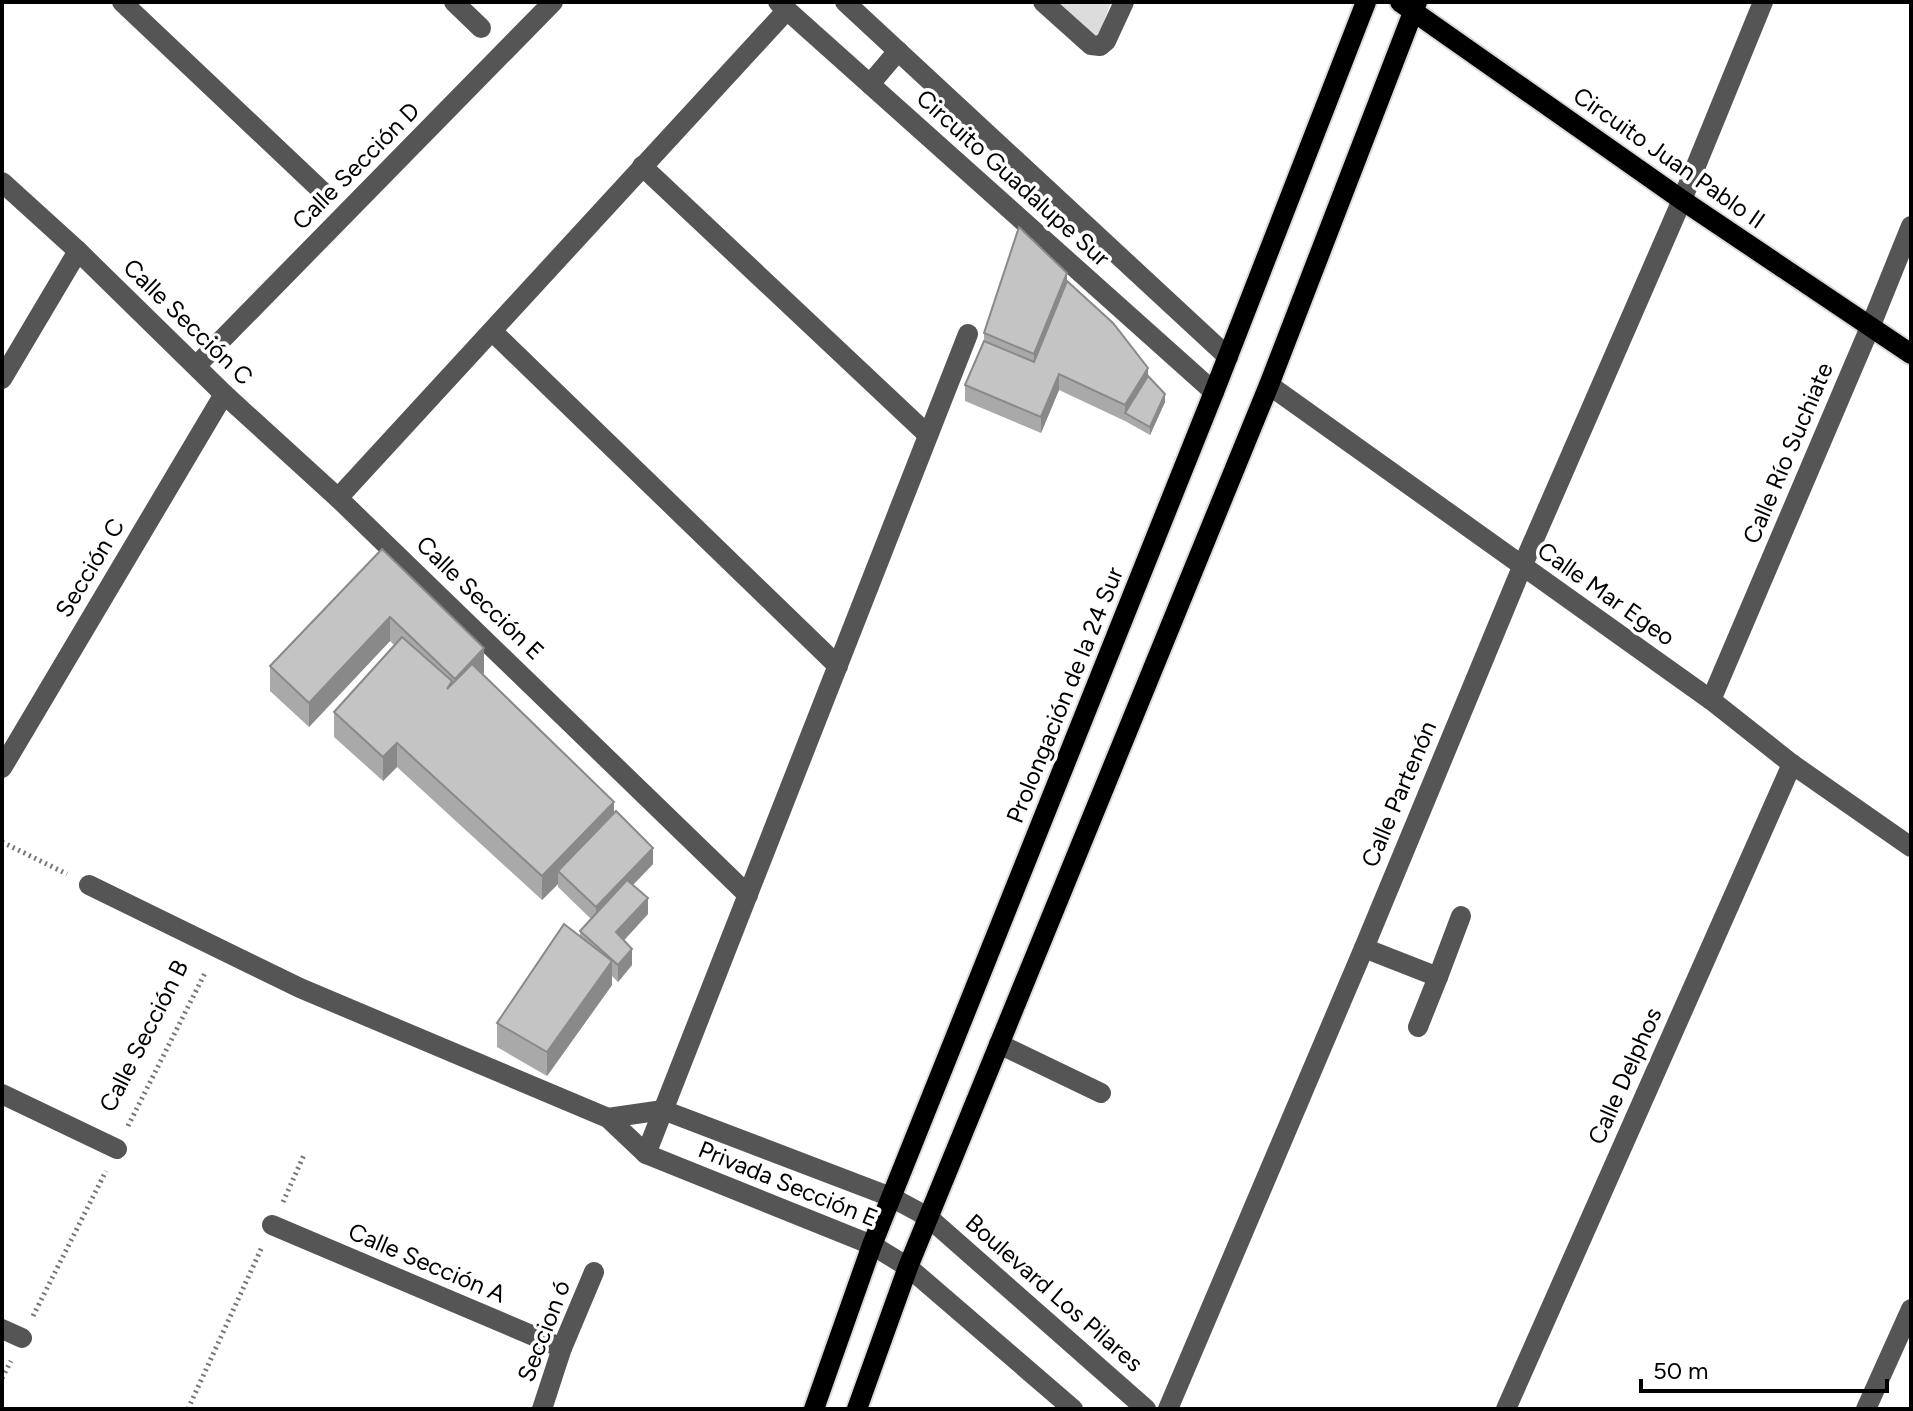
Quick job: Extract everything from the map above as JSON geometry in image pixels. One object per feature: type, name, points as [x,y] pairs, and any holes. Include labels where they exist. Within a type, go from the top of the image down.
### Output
[{"type":"main road","name":"Prolongación de la 24 Sur","points":[[814,1409],[872,1245],[1228,357],[1366,2]]},
{"type":"main road","name":"Circuito Juan Pablo II","points":[[1410,5],[1682,200],[1911,354]]},
{"type":"main road","points":[[857,1409],[928,1217],[1269,385],[1410,5]]},
{"type":"street","name":"Calle Sección D","points":[[122,2],[324,193]]},
{"type":"street","points":[[454,2],[481,28]]},
{"type":"street","name":"Calle Sección D","points":[[196,366],[553,2]]},
{"type":"street","name":"Circuito Guadalupe Sur","points":[[845,2],[1228,357]]},
{"type":"street","points":[[1043,2],[1091,45],[1100,46],[1106,41],[1124,2]]},
{"type":"street","name":"Calle Partenón","points":[[1168,1409],[1522,567],[1682,200],[1763,2]]},
{"type":"street","points":[[338,498],[493,332],[782,6]]},
{"type":"street","name":"Circuito Guadalupe Sur","points":[[782,6],[1214,392]]},
{"type":"street","points":[[870,84],[898,51]]},
{"type":"street","points":[[642,166],[928,435]]},
{"type":"street","name":"Calle Sección C","points":[[2,182],[338,498]]},
{"type":"street","name":"Calle Río Suchiate","points":[[1711,700],[1911,226]]},
{"type":"street","points":[[2,379],[78,251]]},
{"type":"street","points":[[493,332],[838,666]]},
{"type":"street","points":[[89,885],[300,988],[608,1118],[646,1154],[968,334]]},
{"type":"street","name":"Calle Mar Egeo","points":[[1269,385],[1711,700],[1792,764],[1910,843]]},
{"type":"street","name":"Sección C","points":[[2,768],[224,394]]},
{"type":"street","name":"Calle Sección E","points":[[338,498],[748,895]]},
{"type":"street","name":"Calle Delphos","points":[[1506,1409],[1792,764]]},
{"type":"street","points":[[1418,1027],[1461,916]]},
{"type":"street","points":[[1364,948],[1438,977]]},
{"type":"street","points":[[999,1044],[1101,1093]]},
{"type":"street","name":"Calle Sección B","points":[[2,1094],[117,1149]]},
{"type":"street","points":[[608,1118],[663,1110]]},
{"type":"street","name":"Privada Sección E","points":[[663,1110],[891,1197],[928,1217]]},
{"type":"street","name":"Privada Sección E","points":[[646,1154],[872,1245],[908,1267]]},
{"type":"street","name":"Boulevard Los Pilares","points":[[928,1217],[1146,1409]]},
{"type":"street","name":"Calle Sección A","points":[[272,1225],[562,1348]]},
{"type":"street","points":[[908,1267],[1073,1409]]},
{"type":"street","name":"Seccion ó","points":[[542,1409],[562,1348],[594,1272]]},
{"type":"street","points":[[1866,1409],[1911,1309]]},
{"type":"street","points":[[2,1329],[22,1338]]},
{"type":"path","points":[[2,842],[89,885]]},
{"type":"path","name":"Calle Sección B","points":[[2,1378],[218,947]]},
{"type":"path","points":[[188,1409],[304,1155]]},
{"type":"shaded area","points":[[1056,2],[1111,2],[1097,40]]},
{"type":"building","points":[[1019,227],[1067,273],[1034,354],[984,333]]},
{"type":"building","points":[[1067,281],[1113,323],[1148,368],[1125,405],[1059,374],[1041,417],[965,385],[984,341],[1034,362]]},
{"type":"building","points":[[1148,376],[1165,394],[1150,427],[1125,413]]},
{"type":"building","points":[[382,549],[484,648],[455,679],[390,617],[309,703],[270,666]]},
{"type":"building","points":[[402,637],[452,681],[447,689],[472,664],[614,802],[542,876],[397,743],[383,757],[334,712]]},
{"type":"building","points":[[616,811],[653,848],[596,907],[558,871]]},
{"type":"building","points":[[627,880],[648,898],[616,932],[632,949],[618,965],[580,931]]},
{"type":"building","points":[[564,924],[612,961],[547,1052],[497,1023]]}]
